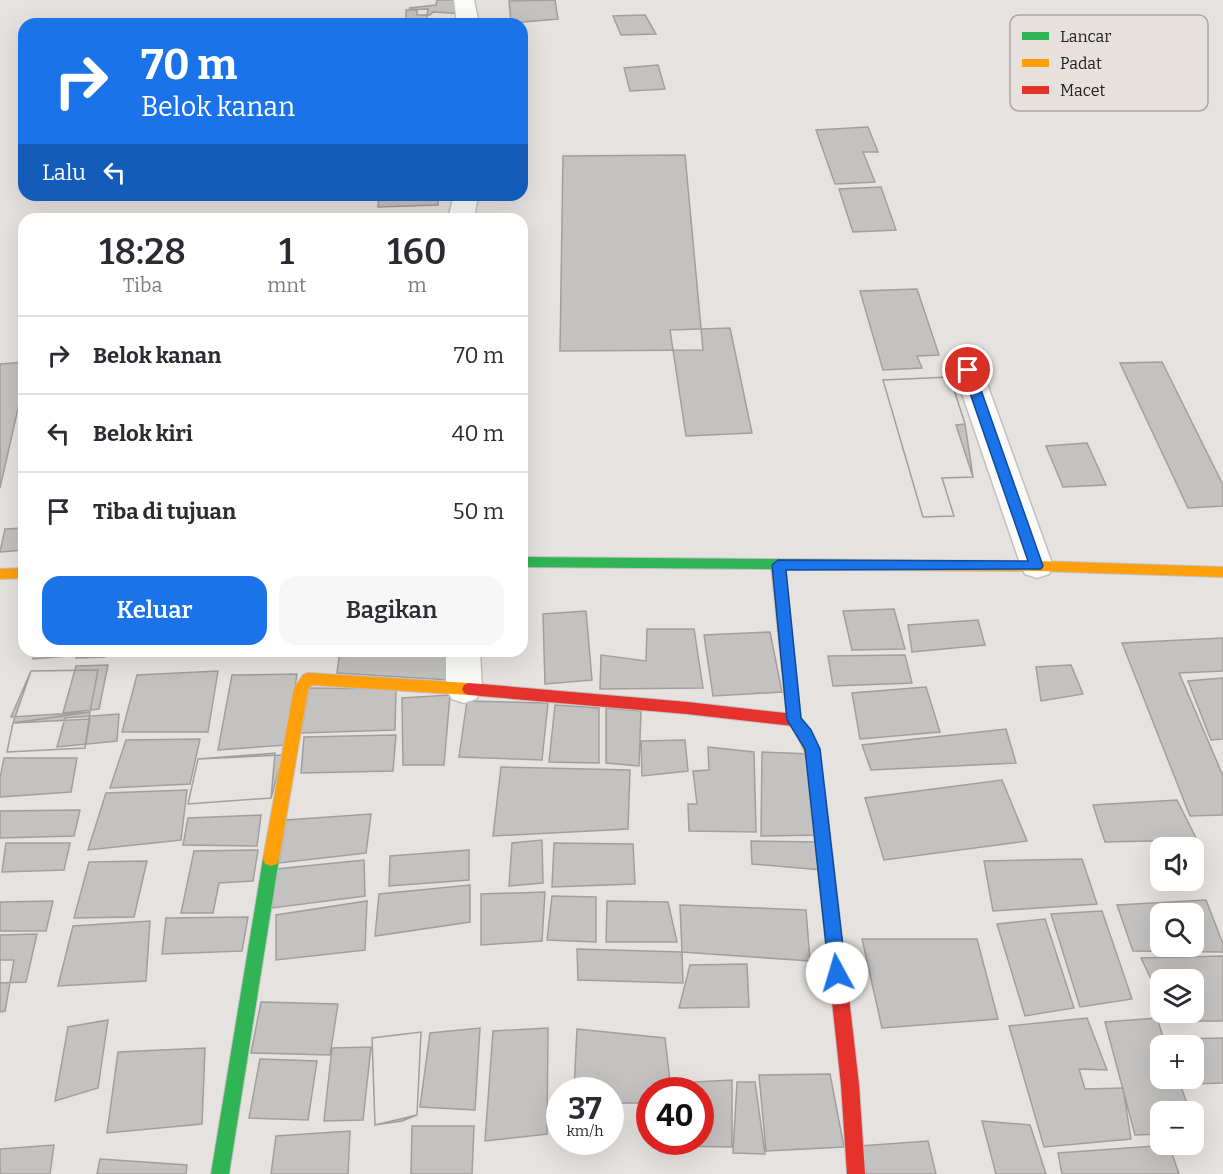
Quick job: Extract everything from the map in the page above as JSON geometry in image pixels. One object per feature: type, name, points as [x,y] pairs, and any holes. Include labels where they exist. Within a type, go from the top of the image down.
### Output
[{"type":"street","points":[[464,0],[467,18]]},
{"type":"street","points":[[968,370],[1037,566]]},
{"type":"street","points":[[528,562],[1037,566],[1223,572]]},
{"type":"street","points":[[778,565],[794,720],[806,734],[813,749],[850,1085],[856,1174]]},
{"type":"street","points":[[0,574],[18,573]]},
{"type":"street","points":[[463,657],[464,689]]},
{"type":"street","points":[[220,1174],[253,959],[301,688],[308,679],[464,689],[687,708],[794,720]]},
{"type":"building","points":[[437,0],[462,0],[465,14],[433,12],[430,15],[417,15],[417,10],[409,8],[436,5]]},
{"type":"building","points":[[555,0],[558,19],[528,22],[528,18],[511,18],[509,1]]},
{"type":"building","points":[[428,9],[427,18],[406,18],[406,10]]},
{"type":"building","points":[[645,15],[656,34],[621,35],[613,16]]},
{"type":"building","points":[[658,65],[665,89],[630,91],[624,68]]},
{"type":"building","points":[[868,127],[878,152],[863,152],[875,182],[835,184],[816,130]]},
{"type":"building","points":[[685,155],[703,350],[560,351],[563,156]]},
{"type":"building","points":[[881,187],[896,230],[853,232],[839,189]]},
{"type":"building","points":[[378,201],[438,201],[438,205],[378,207]]},
{"type":"building","points":[[917,289],[939,355],[917,356],[922,368],[883,370],[860,291]]},
{"type":"building","points":[[730,328],[752,433],[686,436],[670,330]]},
{"type":"building","points":[[18,362],[18,408],[0,488],[0,364]]},
{"type":"building","points":[[1162,362],[1223,485],[1223,506],[1188,508],[1120,363]]},
{"type":"building","points":[[950,377],[965,424],[956,425],[973,477],[942,478],[954,516],[923,517],[883,380]]},
{"type":"building","points":[[950,377],[965,424],[973,477],[942,478],[954,516],[923,517],[883,380]]},
{"type":"building","points":[[1087,443],[1106,485],[1063,487],[1046,446]]},
{"type":"building","points":[[18,528],[18,550],[0,552],[5,529]]},
{"type":"building","points":[[894,609],[905,649],[852,650],[843,611]]},
{"type":"building","points":[[586,611],[592,680],[545,684],[543,614]]},
{"type":"building","points":[[978,620],[985,645],[912,652],[908,625]]},
{"type":"building","points":[[647,629],[694,629],[703,688],[600,689],[601,655],[646,661]]},
{"type":"building","points":[[770,632],[782,692],[713,696],[704,635]]},
{"type":"building","points":[[1223,638],[1223,671],[1179,673],[1223,776],[1223,815],[1190,816],[1122,643]]},
{"type":"building","points":[[905,655],[912,683],[833,686],[828,656]]},
{"type":"building","points":[[34,657],[56,657],[33,659]]},
{"type":"building","points":[[339,657],[447,657],[449,680],[337,673]]},
{"type":"building","points":[[108,665],[99,709],[63,713],[76,666]]},
{"type":"building","points":[[1071,665],[1083,694],[1041,701],[1036,667]]},
{"type":"building","points":[[98,670],[90,712],[11,717],[31,671]]},
{"type":"building","points":[[98,670],[90,712],[13,723],[31,671]]},
{"type":"building","points":[[218,671],[208,732],[122,732],[137,675]]},
{"type":"building","points":[[297,674],[286,745],[218,750],[232,675]]},
{"type":"building","points":[[1223,678],[1223,739],[1211,740],[1188,681]]},
{"type":"building","points":[[926,687],[940,732],[860,739],[852,693]]},
{"type":"building","points":[[309,688],[396,689],[395,730],[301,733]]},
{"type":"building","points":[[450,695],[444,765],[403,765],[402,698]]},
{"type":"building","points":[[467,701],[548,703],[542,760],[459,757]]},
{"type":"building","points":[[555,705],[599,708],[599,763],[549,762]]},
{"type":"building","points":[[606,708],[641,711],[639,766],[606,763]]},
{"type":"building","points":[[90,712],[85,748],[7,752],[13,723]]},
{"type":"building","points":[[119,714],[117,741],[57,747],[65,718]]},
{"type":"building","points":[[90,719],[85,748],[7,752],[13,723]]},
{"type":"building","points":[[1006,729],[1016,763],[871,770],[862,745]]},
{"type":"building","points":[[396,735],[393,771],[301,773],[304,737]]},
{"type":"building","points":[[200,739],[190,784],[110,788],[126,740]]},
{"type":"building","points":[[685,740],[688,771],[642,776],[641,741]]},
{"type":"building","points":[[708,747],[754,752],[756,832],[689,831],[688,804],[697,804],[693,771],[709,770]]},
{"type":"building","points":[[762,752],[810,754],[821,835],[761,836]]},
{"type":"building","points":[[275,753],[271,798],[188,804],[198,759]]},
{"type":"building","points":[[283,755],[271,798],[188,804],[198,759]]},
{"type":"building","points":[[4,758],[77,758],[71,792],[0,797],[0,778]]},
{"type":"building","points":[[501,767],[630,770],[628,829],[493,836]]},
{"type":"building","points":[[1002,780],[1027,841],[884,860],[865,798]]},
{"type":"building","points":[[187,790],[181,840],[88,850],[106,793]]},
{"type":"building","points":[[1177,800],[1196,837],[1150,837],[1150,841],[1105,842],[1093,805]]},
{"type":"building","points":[[80,810],[74,836],[0,838],[0,811]]},
{"type":"building","points":[[371,814],[366,853],[279,863],[286,820]]},
{"type":"building","points":[[261,815],[257,846],[183,845],[188,818]]},
{"type":"building","points":[[542,840],[543,883],[509,886],[512,843]]},
{"type":"building","points":[[751,841],[820,842],[822,870],[752,864]]},
{"type":"building","points":[[6,843],[70,843],[64,870],[2,872]]},
{"type":"building","points":[[554,843],[633,844],[635,884],[552,887]]},
{"type":"building","points":[[258,850],[253,881],[219,883],[213,913],[181,913],[194,851]]},
{"type":"building","points":[[469,850],[469,880],[389,886],[390,856]]},
{"type":"building","points":[[1082,859],[1097,904],[993,911],[984,861]]},
{"type":"building","points":[[364,860],[365,896],[272,908],[276,869]]},
{"type":"building","points":[[147,861],[134,917],[74,918],[89,862]]},
{"type":"building","points":[[470,885],[470,922],[375,936],[379,894]]},
{"type":"building","points":[[545,892],[542,941],[481,945],[481,894]]},
{"type":"building","points":[[552,896],[596,897],[596,942],[547,940]]},
{"type":"building","points":[[1206,900],[1223,944],[1223,952],[1204,952],[1204,903],[1153,903]]},
{"type":"building","points":[[53,901],[46,931],[0,931],[0,902]]},
{"type":"building","points":[[367,901],[365,950],[276,960],[276,915]]},
{"type":"building","points":[[607,901],[668,902],[677,942],[606,942]]},
{"type":"building","points":[[1150,903],[1150,951],[1133,951],[1117,905]]},
{"type":"building","points":[[680,905],[806,910],[810,961],[682,952]]},
{"type":"building","points":[[1102,911],[1132,999],[1080,1007],[1051,914]]},
{"type":"building","points":[[248,917],[242,951],[162,954],[166,918]]},
{"type":"building","points":[[1045,919],[1074,1008],[1025,1016],[997,924]]},
{"type":"building","points":[[150,921],[146,981],[58,986],[73,926]]},
{"type":"building","points":[[37,934],[26,982],[0,983],[0,935]]},
{"type":"building","points":[[862,939],[977,939],[998,1019],[882,1028]]},
{"type":"building","points":[[577,949],[682,952],[683,983],[578,980]]},
{"type":"building","points":[[1223,956],[1223,1021],[1204,1021],[1204,969],[1150,969],[1150,977],[1141,958]]},
{"type":"building","points":[[0,960],[14,960],[5,1011],[0,1012]]},
{"type":"building","points":[[747,964],[749,1007],[679,1008],[690,965]]},
{"type":"building","points":[[261,1002],[338,1004],[330,1055],[251,1053]]},
{"type":"building","points":[[1087,1018],[1107,1070],[1079,1069],[1085,1089],[1123,1088],[1131,1139],[1044,1147],[1009,1026]]},
{"type":"building","points":[[1150,1019],[1150,1023],[1159,1023],[1162,1035],[1150,1035],[1150,1089],[1182,1089],[1186,1101],[1150,1101],[1150,1134],[1135,1135],[1105,1022]]},
{"type":"building","points":[[108,1020],[98,1088],[55,1101],[68,1027]]},
{"type":"building","points":[[480,1028],[475,1110],[420,1107],[430,1033]]},
{"type":"building","points":[[548,1028],[546,1134],[485,1141],[493,1031]]},
{"type":"building","points":[[577,1029],[665,1038],[670,1077],[636,1077],[636,1103],[624,1103],[624,1077],[575,1077]]},
{"type":"building","points":[[421,1032],[417,1115],[402,1121],[375,1125],[372,1038]]},
{"type":"building","points":[[421,1032],[417,1115],[375,1125],[372,1038]]},
{"type":"building","points":[[1204,1038],[1223,1038],[1223,1083],[1204,1084]]},
{"type":"building","points":[[371,1047],[363,1120],[324,1121],[332,1048]]},
{"type":"building","points":[[205,1048],[202,1124],[107,1133],[118,1052]]},
{"type":"building","points":[[260,1059],[317,1061],[308,1120],[249,1118]]},
{"type":"building","points":[[830,1074],[844,1147],[766,1151],[759,1075]]},
{"type":"building","points":[[732,1080],[732,1147],[714,1147],[714,1081]]},
{"type":"building","points":[[737,1082],[755,1082],[765,1154],[733,1153]]},
{"type":"building","points":[[982,1121],[1030,1125],[1046,1174],[996,1174]]},
{"type":"building","points":[[412,1126],[474,1126],[472,1174],[411,1174]]},
{"type":"building","points":[[350,1131],[348,1174],[271,1174],[276,1136]]},
{"type":"building","points":[[928,1141],[936,1174],[866,1174],[860,1146]]},
{"type":"building","points":[[54,1145],[50,1174],[0,1174],[0,1149]]},
{"type":"building","points":[[1150,1146],[1150,1155],[1172,1155],[1179,1174],[1062,1174],[1058,1153]]},
{"type":"building","points":[[100,1159],[187,1165],[186,1174],[97,1174]]},
{"type":"traffic: fast","points":[[528,562],[875,565]]},
{"type":"traffic: fast","points":[[220,1174],[271,859]]},
{"type":"traffic: slow","points":[[778,565],[794,720],[813,753],[820,815]]},
{"type":"traffic: slow","points":[[875,565],[1037,566],[1223,572]]},
{"type":"traffic: slow","points":[[0,574],[18,573]]},
{"type":"traffic: slow","points":[[271,859],[301,688],[308,679],[469,689]]},
{"type":"traffic: jam","points":[[469,689],[794,720]]},
{"type":"traffic: jam","points":[[820,815],[850,1085],[856,1174]]},
{"type":"route","points":[[837,973],[813,749],[806,734],[794,720],[778,565],[1037,566],[968,370]]}]
